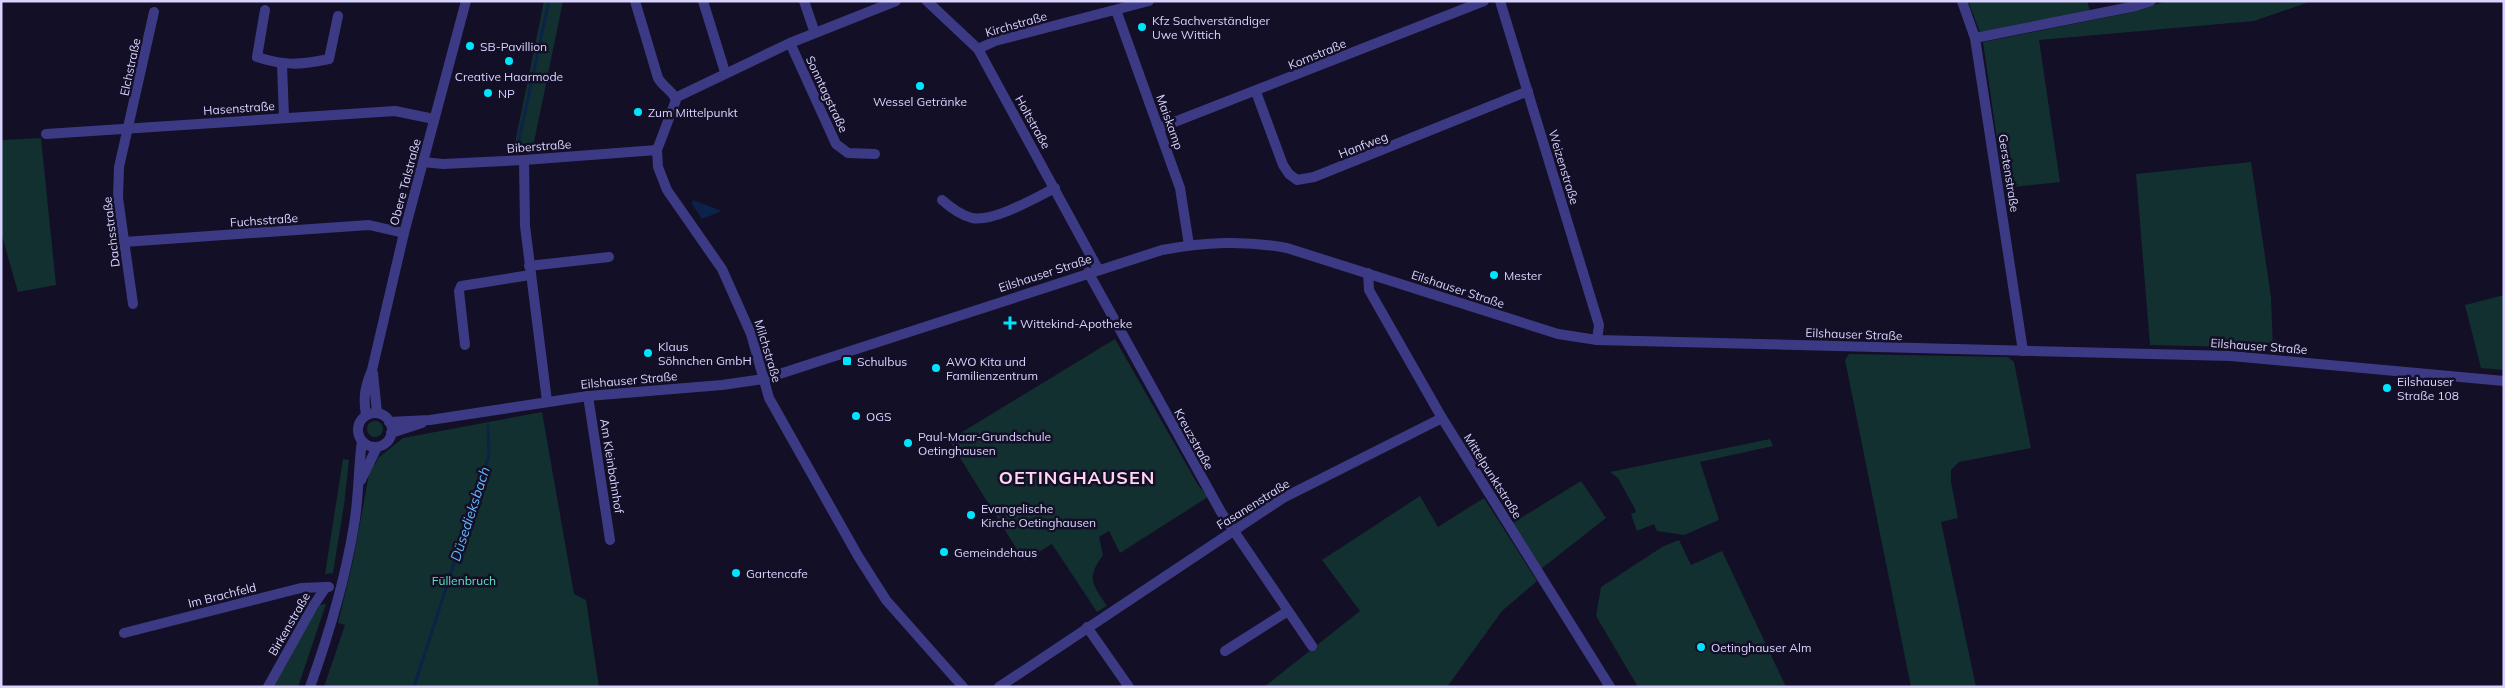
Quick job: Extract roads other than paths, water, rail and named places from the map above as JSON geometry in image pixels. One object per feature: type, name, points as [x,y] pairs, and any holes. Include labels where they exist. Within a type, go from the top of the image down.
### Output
[{"type":"street","name":"Obere Talstraße","points":[[366,415],[364,400],[366,383],[372,370],[404,233],[466,1]]},
{"type":"street","points":[[635,1],[658,78],[675,98],[676,106],[657,150]]},
{"type":"street","points":[[703,1],[725,72]]},
{"type":"street","points":[[804,1],[815,34]]},
{"type":"street","points":[[675,98],[725,72],[896,1]]},
{"type":"street","name":"Holtstraße","points":[[927,1],[978,49],[1056,188],[1093,271]]},
{"type":"street","name":"Kirchstraße","points":[[978,49],[995,41],[1149,1]]},
{"type":"street","name":"Kornstraße","points":[[1159,128],[1256,92],[1484,1]]},
{"type":"street","name":"Weizenstraße","points":[[1500,1],[1599,325],[1597,340]]},
{"type":"street","name":"Gerstenstraße","points":[[1962,1],[1975,38],[2023,351]]},
{"type":"street","points":[[1975,38],[2136,6],[2151,1]]},
{"type":"street","points":[[265,10],[257,58],[282,65],[304,64],[329,59],[338,16]]},
{"type":"street","name":"Maiskamp","points":[[1116,10],[1180,188],[1190,245]]},
{"type":"street","name":"Elchstraße","points":[[130,128],[154,12]]},
{"type":"street","name":"Sonntagstraße","points":[[790,44],[836,144],[848,153],[875,154]]},
{"type":"street","points":[[282,65],[284,117]]},
{"type":"street","name":"Hanfweg","points":[[1256,92],[1283,165],[1289,174],[1298,180],[1314,177],[1528,91]]},
{"type":"street","name":"Hasenstraße","points":[[46,134],[395,111],[434,119]]},
{"type":"street","name":"Dachsstraße","points":[[130,128],[119,166],[118,198],[133,304]]},
{"type":"street","name":"Biberstraße","points":[[423,162],[443,164],[524,160],[657,150]]},
{"type":"street","name":"Milchstraße","points":[[657,150],[658,167],[667,190],[722,269],[736,295],[751,334],[769,398],[842,528],[886,600],[962,687]]},
{"type":"street","points":[[524,160],[525,226],[529,271],[547,402]]},
{"type":"street","points":[[942,200],[962,215],[980,218],[1007,210],[1056,188]]},
{"type":"street","name":"Fuchsstraße","points":[[124,242],[369,225],[404,233]]},
{"type":"street","name":"Eilshauser Straße","points":[[389,422],[430,420],[588,396],[722,385],[764,379],[1162,250],[1229,241],[1260,243],[1304,253],[1558,334],[1597,340],[1762,345],[1787,343],[1838,347],[2231,356],[2504,381]]},
{"type":"street","points":[[464,345],[459,291],[461,286],[529,271],[609,257]]},
{"type":"street","name":"Kreuzstraße","points":[[1093,271],[1170,422],[1233,530],[1312,646]]},
{"type":"street","name":"Mittelpunktstraße","points":[[1368,273],[1369,290],[1442,418],[1610,687]]},
{"type":"street","name":"Obere Talstraße","points":[[372,370],[377,413]]},
{"type":"street","name":"Am Kleinbahnhof","points":[[588,396],[610,540]]},
{"type":"street","points":[[310,687],[328,636],[342,586],[360,486],[367,464],[377,447],[386,442],[391,433],[389,422],[377,413],[366,415],[358,428],[362,442],[359,464],[360,486]]},
{"type":"street","name":"Fasanenstraße","points":[[999,687],[1283,498],[1442,418]]},
{"type":"street","name":"Eilshauser Straße","points":[[391,433],[430,420]]},
{"type":"street","points":[[362,442],[377,447]]},
{"type":"street","name":"Birkenstraße","points":[[268,687],[313,606],[326,587],[342,586]]},
{"type":"street","name":"Im Brachfeld","points":[[124,633],[301,588],[326,587]]},
{"type":"street","points":[[1226,651],[1288,611]]},
{"type":"street","points":[[1087,627],[1129,687]]},
{"type":"water","points":[[693,200],[722,211],[702,219],[692,204]]},
{"type":"waterway","name":"Düsedieksbach","points":[[517,149],[549,1]]},
{"type":"waterway","name":"Düsedieksbach","points":[[414,687],[489,455],[488,426]]},
{"type":"place","name":"Kfz Sachverständiger Uwe Wittich","points":[[1142,27]]},
{"type":"place","name":"SB-Pavillion","points":[[470,46]]},
{"type":"place","name":"Creative Haarmode","points":[[509,61]]},
{"type":"place","name":"Wessel Getränke","points":[[920,86]]},
{"type":"place","name":"NP","points":[[488,93]]},
{"type":"place","name":"Zum Mittelpunkt","points":[[638,112]]},
{"type":"place","name":"Mester","points":[[1494,275]]},
{"type":"place","name":"Wittekind-Apotheke","points":[[1010,323]]},
{"type":"place","name":"Klaus Söhnchen GmbH","points":[[648,353]]},
{"type":"place","name":"Schulbus","points":[[847,361]]},
{"type":"place","name":"AWO Kita und Familienzentrum","points":[[936,368]]},
{"type":"place","name":"Eilshauser Straße 108","points":[[2387,388]]},
{"type":"place","name":"OGS","points":[[856,416]]},
{"type":"place","name":"Paul-Maar-Grundschule Oetinghausen","points":[[908,443]]},
{"type":"place","name":"Evangelische Kirche Oetinghausen","points":[[971,515]]},
{"type":"place","name":"Gemeindehaus","points":[[944,552]]},
{"type":"place","name":"Gartencafe","points":[[736,573]]},
{"type":"place","name":"Oetinghauser Alm","points":[[1701,647]]},
{"type":"district","name":"OETINGHAUSEN","points":[[1077,477]]},
{"type":"park label","name":"Füllenbruch","points":[[464,580]]}]
